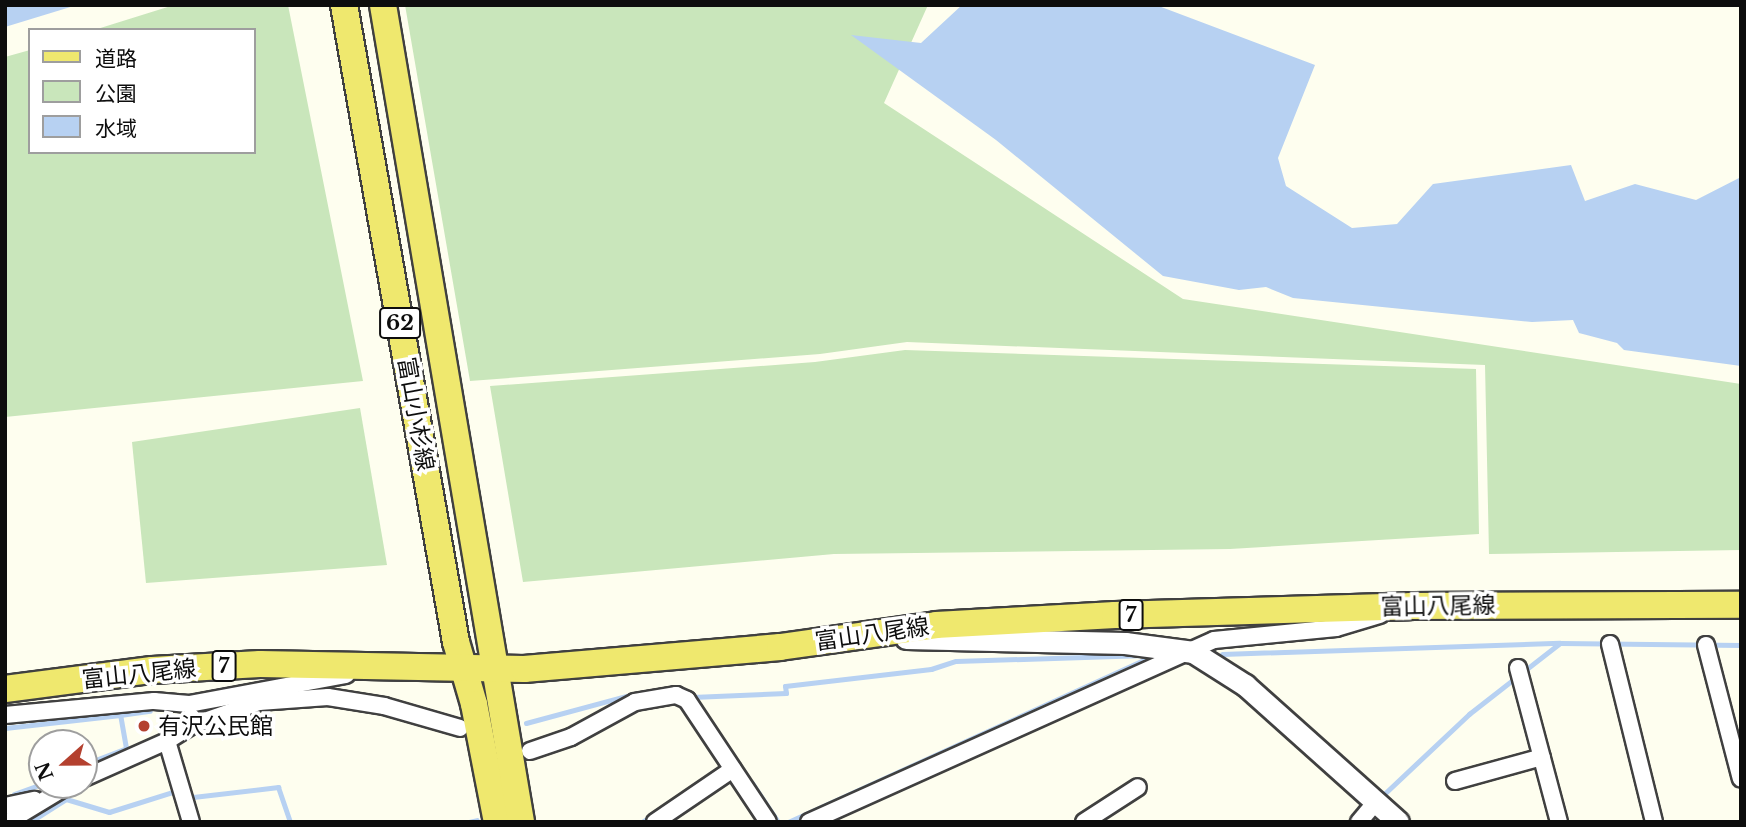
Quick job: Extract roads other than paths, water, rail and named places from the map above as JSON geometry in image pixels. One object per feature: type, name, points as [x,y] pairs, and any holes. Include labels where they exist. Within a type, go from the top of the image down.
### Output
[{"type":"main road","name":"富山小杉線","points":[[344,5],[456,642],[497,822]]},
{"type":"main road","name":"富山小杉線","points":[[383,5],[491,629],[521,822]]},
{"type":"main road","name":"富山八尾線","points":[[5,689],[152,670],[260,664],[497,669],[867,636],[936,625],[1410,606],[1741,605]]},
{"type":"street","points":[[809,822],[1157,663],[1193,652],[1214,640],[1336,628],[1410,606]]},
{"type":"street","points":[[867,636],[1125,643],[1193,652],[1245,685],[1398,822]]},
{"type":"street","points":[[1610,644],[1654,822]]},
{"type":"street","points":[[1706,645],[1741,779]]},
{"type":"street","points":[[5,715],[153,701],[188,704],[406,666]]},
{"type":"street","points":[[1518,668],[1559,822]]},
{"type":"street","points":[[530,751],[571,737],[635,702],[676,695],[687,700],[768,822]]},
{"type":"street","points":[[98,772],[167,741],[194,725],[259,702],[328,697],[384,706],[460,728]]},
{"type":"street","points":[[188,704],[194,725]]},
{"type":"street","points":[[167,741],[191,822]]},
{"type":"street","points":[[1455,781],[1542,757]]},
{"type":"street","points":[[655,822],[733,769]]},
{"type":"street","points":[[1084,822],[1138,787]]},
{"type":"street","points":[[5,806],[35,799]]},
{"type":"street","points":[[8,822],[41,799]]},
{"type":"street","points":[[1359,822],[1377,802]]},
{"type":"water","points":[[5,5],[77,5],[5,27]]},
{"type":"water","points":[[962,5],[1156,5],[1315,65],[1278,158],[1286,186],[1352,228],[1397,224],[1433,184],[1571,165],[1585,201],[1635,184],[1696,200],[1741,177],[1741,366],[1624,350],[1617,343],[1579,333],[1573,320],[1532,322],[1293,298],[1266,287],[1239,290],[1163,276],[996,140],[851,35],[921,43]]},
{"type":"waterway","points":[[1222,654],[1560,643],[1741,645]]},
{"type":"waterway","points":[[1382,796],[1469,714],[1560,643]]},
{"type":"waterway","points":[[692,697],[786,693],[785,686],[931,669],[956,661],[1146,655]]},
{"type":"waterway","points":[[788,822],[1150,657]]},
{"type":"waterway","points":[[526,723],[626,696]]},
{"type":"waterway","points":[[98,759],[126,748],[120,715],[150,711]]},
{"type":"waterway","points":[[5,728],[120,715]]},
{"type":"waterway","points":[[752,783],[778,822]]},
{"type":"waterway","points":[[193,797],[278,787],[290,822]]},
{"type":"waterway","points":[[14,794],[28,789]]},
{"type":"waterway","points":[[30,822],[66,799],[109,812],[173,792]]},
{"type":"waterway","points":[[642,822],[654,814]]},
{"type":"waterway","points":[[469,822],[477,820]]},
{"type":"place","name":"有沢公民館","points":[[144,726]]}]
